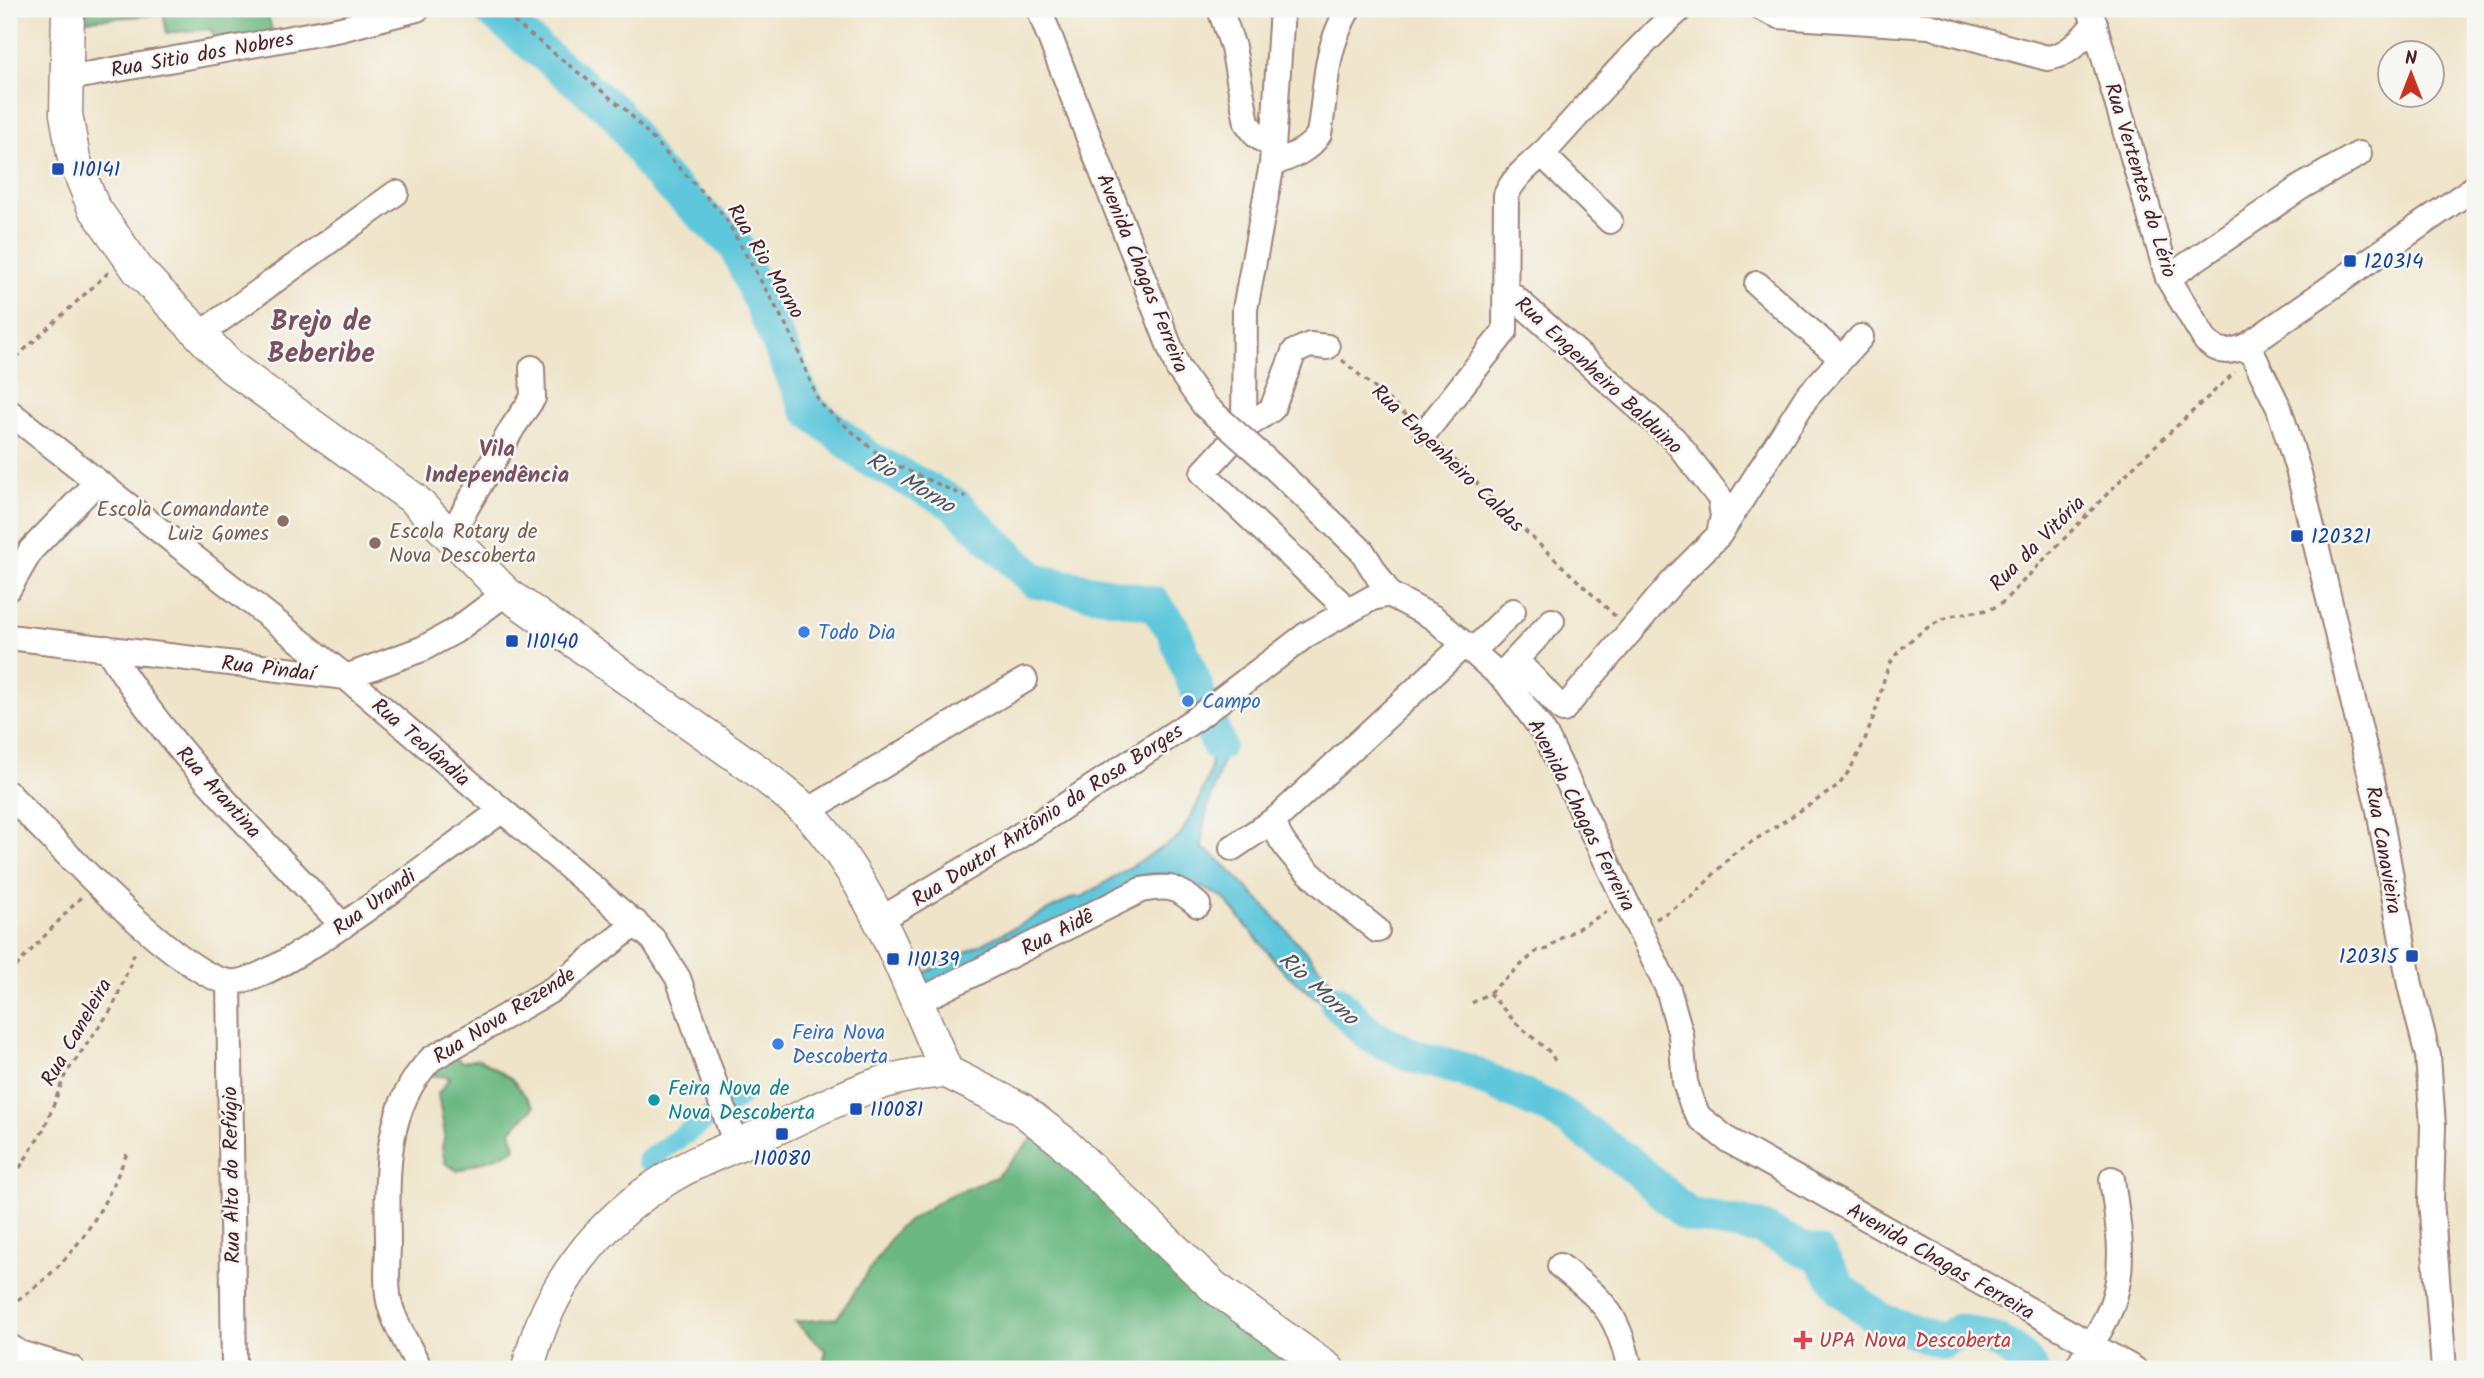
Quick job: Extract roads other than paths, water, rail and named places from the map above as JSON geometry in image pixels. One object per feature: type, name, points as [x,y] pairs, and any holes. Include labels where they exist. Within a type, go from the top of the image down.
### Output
[{"type":"main road","points":[[68,9],[69,78],[66,114],[74,159],[93,206],[127,255],[198,335],[231,367],[376,469],[451,534],[506,593],[759,772],[806,812],[824,833],[878,921],[947,1072]]},
{"type":"main road","points":[[528,1369],[533,1345],[562,1285],[601,1230],[638,1199],[671,1177],[736,1145],[881,1083],[921,1072],[947,1072],[1021,1109],[1062,1141],[1214,1287],[1328,1369]]},
{"type":"street","name":"Rua Sitio dos Nobres","points":[[69,78],[341,29],[417,9]]},
{"type":"street","name":"Avenida Chagas Ferreira","points":[[1039,9],[1178,369],[1205,405],[1362,551],[1389,594],[1414,606],[1469,648],[1508,668],[1545,734],[1627,902],[1674,1008],[1685,1082],[1699,1117],[1728,1140],[2082,1358],[2134,1369]]},
{"type":"street","points":[[1220,9],[1233,47],[1247,123],[1272,155]]},
{"type":"street","points":[[1244,428],[1245,309],[1272,155],[1282,9]]},
{"type":"street","points":[[1272,155],[1301,152],[1314,142],[1319,134],[1326,62],[1333,37],[1348,9]]},
{"type":"street","points":[[1426,431],[1505,331],[1506,195],[1514,177],[1542,154],[1650,36],[1680,9]]},
{"type":"street","points":[[1763,9],[1779,16],[1929,26],[2047,58],[2058,57],[2069,51],[2093,16]]},
{"type":"street","name":"Rua Vertentes do Lério","points":[[2093,16],[2168,278],[2207,341],[2215,349],[2251,350]]},
{"type":"street","points":[[1542,154],[1610,221]]},
{"type":"street","points":[[2168,278],[2301,187],[2359,154]]},
{"type":"street","points":[[2251,350],[2475,187]]},
{"type":"street","points":[[198,335],[396,193]]},
{"type":"street","points":[[1757,284],[1841,358]]},
{"type":"street","name":"Rua Engenheiro Balduino","points":[[1506,289],[1674,439],[1720,498],[1723,516],[1719,535]]},
{"type":"street","points":[[1552,621],[1508,668],[1563,710],[1674,580],[1719,535],[1805,398],[1861,337]]},
{"type":"street","points":[[1328,347],[1310,345],[1294,352],[1272,409],[1244,428],[1202,473],[1349,611]]},
{"type":"street","name":"Rua Canavieira","points":[[2251,350],[2279,408],[2299,473],[2379,810],[2410,985],[2428,1056],[2433,1126],[2431,1200],[2444,1369]]},
{"type":"street","points":[[451,534],[513,427],[533,398],[532,368]]},
{"type":"street","name":"Rua Teolândia","points":[[9,412],[346,677],[500,811],[636,923],[662,950],[678,978],[736,1145]]},
{"type":"street","points":[[9,588],[31,550],[97,482]]},
{"type":"street","name":"Rua Pindaí","points":[[9,637],[346,677],[422,649],[455,631],[506,593]]},
{"type":"street","name":"Rua Doutor Antônio da Rosa Borges","points":[[878,921],[1010,842],[1197,719],[1222,702],[1288,647],[1372,598],[1389,594]]},
{"type":"street","points":[[1232,848],[1277,818],[1513,611]]},
{"type":"street","name":"Rua Arantina","points":[[107,648],[142,703],[173,741],[343,926]]},
{"type":"street","points":[[806,812],[1026,680]]},
{"type":"street","points":[[9,794],[95,882],[145,928],[207,974],[235,981]]},
{"type":"street","name":"Rua Urandi","points":[[235,981],[265,973],[343,926],[500,811]]},
{"type":"street","points":[[1277,818],[1276,831],[1290,853],[1377,930]]},
{"type":"street","name":"Rua Aidê","points":[[917,1002],[1141,890],[1166,885],[1183,892],[1198,905]]},
{"type":"street","name":"Rua Nova Rezende","points":[[420,1369],[388,1301],[387,1180],[391,1142],[400,1105],[414,1076],[430,1059],[555,988],[636,923]]},
{"type":"street","name":"Rua Alto do Refúgio","points":[[234,1369],[235,981]]},
{"type":"street","points":[[2082,1358],[2114,1300],[2118,1278],[2120,1241],[2112,1179]]},
{"type":"street","points":[[1560,1266],[1598,1296],[1621,1330],[1630,1369]]},
{"type":"street","points":[[9,1346],[19,1353],[72,1369]]},
{"type":"water","points":[[1223,717],[1224,751],[1206,813],[1202,849],[1234,874],[1286,929],[1372,1028],[1368,1040],[1284,972],[1223,897],[1174,876],[1141,882],[930,986],[923,974],[1074,897],[1082,897],[1179,837],[1197,805],[1210,771],[1211,751],[1204,727]]},
{"type":"waterway","name":"Rio Morno","points":[[489,9],[617,114],[655,171],[736,246],[807,408],[868,458],[953,503],[1035,581],[1154,604],[1173,629],[1218,744]]},
{"type":"waterway","name":"Rio Morno","points":[[1337,1002],[1370,1035],[1411,1055],[1465,1070],[1555,1110],[1632,1165],[1688,1215],[1761,1228],[1802,1249],[1818,1253],[1842,1290],[1880,1320],[1942,1341],[1959,1331],[1991,1339],[2015,1352],[2031,1369]]},
{"type":"waterway","points":[[647,1160],[741,1096]]},
{"type":"place","name":"110141","points":[[58,169]]},
{"type":"place","name":"120314","points":[[2350,261]]},
{"type":"place","name":"Escola Comandante Luiz Gomes","points":[[283,521]]},
{"type":"place","name":"120321","points":[[2297,536]]},
{"type":"place","name":"Escola Rotary de Nova Descoberta","points":[[375,543]]},
{"type":"place","name":"Todo Dia","points":[[804,632]]},
{"type":"place","name":"110140","points":[[512,641]]},
{"type":"place","name":"Campo","points":[[1188,701]]},
{"type":"place","name":"120315","points":[[2412,956]]},
{"type":"place","name":"110139","points":[[893,959]]},
{"type":"place","name":"Feira Nova Descoberta","points":[[778,1044]]},
{"type":"place","name":"Feira Nova de Nova Descoberta","points":[[654,1100]]},
{"type":"place","name":"110081","points":[[856,1109]]},
{"type":"place","name":"110080","points":[[782,1134]]},
{"type":"place","name":"UPA Nova Descoberta","points":[[1803,1340]]},
{"type":"district","name":"Brejo de Beberibe","points":[[321,336]]},
{"type":"district","name":"Vila Independência","points":[[497,461]]}]
